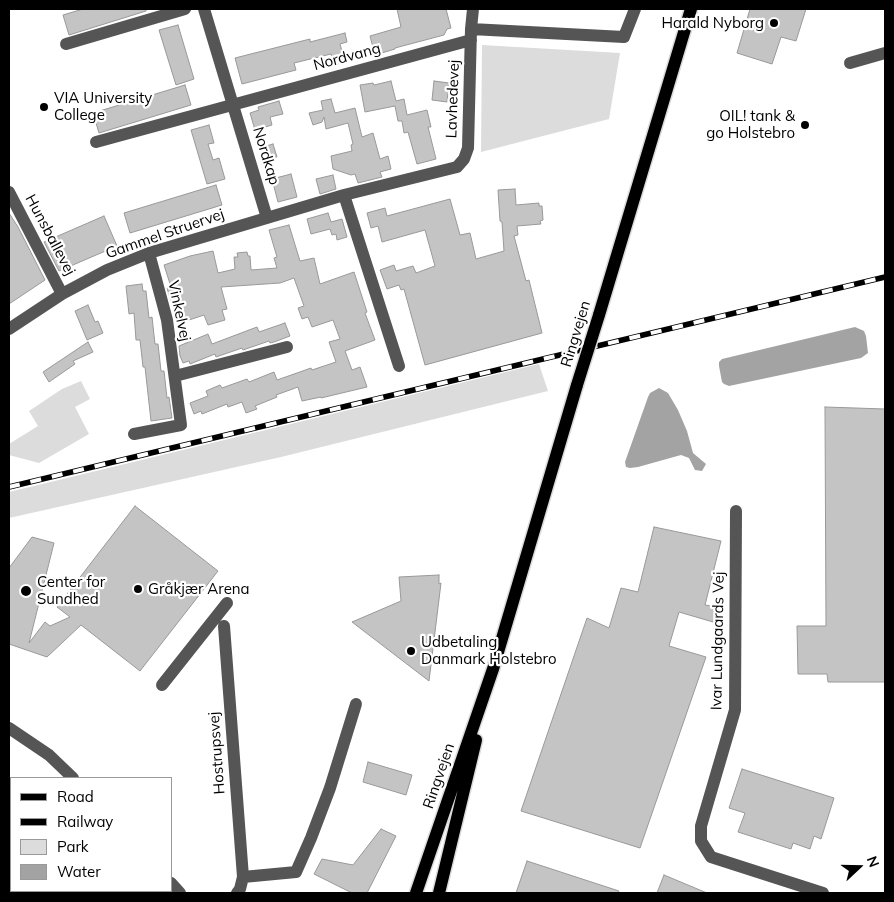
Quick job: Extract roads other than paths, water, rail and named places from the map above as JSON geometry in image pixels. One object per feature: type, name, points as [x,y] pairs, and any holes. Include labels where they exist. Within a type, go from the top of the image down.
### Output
[{"type":"main road","name":"Ringvejen","points":[[416,893],[493,669],[691,9]]},
{"type":"main road","name":"Ringvejen","points":[[439,893],[493,669]]},
{"type":"street","points":[[66,44],[185,9]]},
{"type":"street","name":"Nordkap","points":[[204,9],[267,218]]},
{"type":"street","name":"Lavhedevej","points":[[457,167],[464,158],[468,148],[473,9]]},
{"type":"street","points":[[471,35],[624,37],[635,9]]},
{"type":"street","name":"Nordvang","points":[[233,104],[471,35]]},
{"type":"street","points":[[850,63],[885,53]]},
{"type":"street","points":[[96,142],[233,104]]},
{"type":"street","name":"Gammel Struervej","points":[[9,329],[62,294],[107,270],[149,253],[344,195],[457,167]]},
{"type":"street","name":"Hunsballevej","points":[[9,192],[62,294]]},
{"type":"street","points":[[344,195],[399,366]]},
{"type":"street","name":"Vinkelvej","points":[[134,434],[181,425],[167,320],[149,253]]},
{"type":"street","points":[[175,376],[287,347]]},
{"type":"street","name":"Ivar Lundgaards Vej","points":[[736,511],[735,710],[701,826],[701,842],[711,856],[823,893]]},
{"type":"street","points":[[162,685],[227,603]]},
{"type":"street","name":"Hostrupsvej","points":[[224,626],[243,877],[237,893]]},
{"type":"street","points":[[243,877],[296,872],[330,788],[356,704]]},
{"type":"street","points":[[9,728],[49,755],[71,777]]},
{"type":"water","points":[[855,327],[864,331],[866,336],[868,353],[861,358],[729,386],[722,382],[719,362],[722,359]]},
{"type":"water","points":[[659,388],[668,393],[678,410],[687,431],[693,453],[706,464],[702,471],[695,470],[689,458],[681,455],[638,467],[626,467],[625,462],[648,397],[650,393]]},
{"type":"railway","points":[[9,487],[885,277]]},
{"type":"place","name":"Harald Nyborg","points":[[774,23]]},
{"type":"place","name":"VIA University College","points":[[44,107]]},
{"type":"place","name":"OIL! tank & go Holstebro","points":[[805,125]]},
{"type":"place","name":"Gråkjær Arena","points":[[138,589]]},
{"type":"place","name":"Center for Sundhed","points":[[26,591]]},
{"type":"place","name":"Udbetaling Danmark Holstebro","points":[[411,651]]}]
